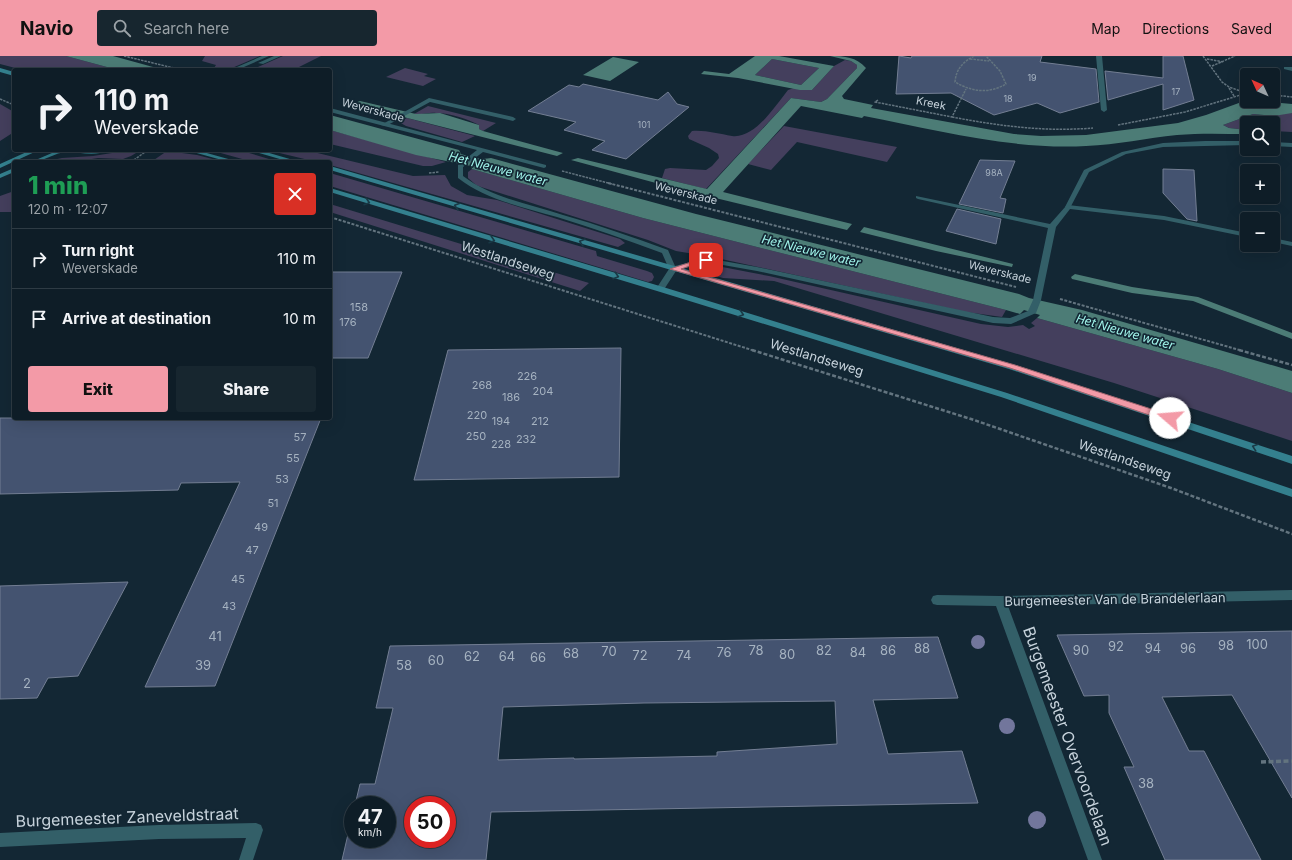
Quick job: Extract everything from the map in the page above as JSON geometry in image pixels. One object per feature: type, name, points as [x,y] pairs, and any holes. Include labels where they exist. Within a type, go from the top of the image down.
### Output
[{"type":"main road","points":[[0,70],[12,73]]},
{"type":"main road","points":[[14,160],[32,152]]},
{"type":"main road","points":[[39,160],[59,152]]},
{"type":"main road","points":[[197,152],[228,160]]},
{"type":"main road","points":[[260,152],[290,160]]},
{"type":"main road","points":[[0,166],[12,161]]},
{"type":"main road","points":[[332,169],[1012,367],[1292,460]]},
{"type":"main road","points":[[0,176],[12,171]]},
{"type":"main road","name":"Westlandseweg","points":[[332,191],[660,289],[1004,395],[1292,493]]},
{"type":"street","points":[[237,68],[266,56]]},
{"type":"street","points":[[250,68],[278,56]]},
{"type":"street","points":[[1099,56],[1104,110]]},
{"type":"street","points":[[384,124],[429,100],[513,119]]},
{"type":"street","name":"Weverskade","points":[[332,111],[544,166]]},
{"type":"street","name":"Weverskade","points":[[673,269],[706,260],[993,320],[1011,321],[1032,313],[1052,227],[1068,207],[1086,171],[1124,153],[1163,146],[1205,143],[1240,143]]},
{"type":"street","points":[[1280,144],[1292,145]]},
{"type":"street","points":[[482,150],[460,166],[460,177],[469,186],[628,237],[665,252],[673,269],[660,289]]},
{"type":"street","points":[[918,197],[1052,227]]},
{"type":"street","points":[[1068,207],[1164,218],[1240,234]]},
{"type":"street","points":[[1280,241],[1292,244]]},
{"type":"street","name":"Burgemeester Van de Brandelerlaan","points":[[937,600],[1000,601],[1292,595]]},
{"type":"street","name":"Burgemeester Overvoordelaan","points":[[1000,601],[1095,860]]},
{"type":"street","name":"Burgemeester Zaneveldstraat","points":[[0,840],[159,832],[256,830],[246,860]]},
{"type":"path","points":[[124,56],[174,68]]},
{"type":"path","name":"Kreek","points":[[878,100],[875,103],[952,117],[966,89],[955,82],[957,70],[974,56]]},
{"type":"path","points":[[966,89],[991,91],[1006,84],[1004,76],[998,67],[986,56]]},
{"type":"path","points":[[1203,56],[1212,66],[1215,74],[1234,96]]},
{"type":"path","points":[[1212,66],[1235,56]]},
{"type":"path","points":[[969,59],[990,61]]},
{"type":"path","points":[[1206,59],[1224,62]]},
{"type":"path","points":[[1228,88],[1240,91]]},
{"type":"path","points":[[1280,96],[1292,97]]},
{"type":"path","points":[[0,99],[12,104]]},
{"type":"path","points":[[134,160],[145,152]]},
{"type":"path","name":"Weverskade","points":[[544,166],[1292,365]]},
{"type":"path","name":"Westlandseweg","points":[[332,218],[974,420],[1171,488],[1292,534]]},
{"type":"path","points":[[1261,762],[1292,761]]},
{"type":"shaded area","points":[[0,56],[66,56],[111,68],[15,68],[0,64]]},
{"type":"shaded area","points":[[205,56],[260,56],[232,68],[214,68],[216,65],[202,61]]},
{"type":"shaded area","points":[[283,56],[321,56],[297,68],[256,68]]},
{"type":"shaded area","points":[[772,59],[819,68],[801,85],[755,75]]},
{"type":"shaded area","points":[[845,60],[851,61],[857,65],[857,68],[827,99],[821,102],[791,98],[706,189],[662,178],[665,169],[706,170],[719,158],[718,154],[709,148],[689,139],[688,136],[692,131],[732,136],[740,136],[749,132],[764,120],[788,90],[794,88],[812,90],[834,66]]},
{"type":"shaded area","points":[[405,68],[428,74],[424,76],[436,79],[423,86],[386,77]]},
{"type":"shaded area","points":[[0,104],[12,111],[12,133],[0,141]]},
{"type":"shaded area","points":[[428,106],[496,123],[483,131],[479,129],[479,125],[453,115],[441,113],[414,114]]},
{"type":"shaded area","points":[[1284,113],[1292,113],[1292,132],[1280,131],[1280,116],[1274,116]]},
{"type":"shaded area","points":[[1253,114],[1274,116],[1248,116]]},
{"type":"shaded area","points":[[407,118],[475,136],[462,142],[406,126],[399,122]]},
{"type":"shaded area","points":[[1240,119],[1240,129],[1229,128],[1223,125]]},
{"type":"shaded area","points":[[784,126],[897,147],[887,162],[797,142],[771,170],[748,164]]},
{"type":"shaded area","points":[[332,131],[446,162],[432,166],[423,166],[332,144]]},
{"type":"shaded area","points":[[118,152],[138,152],[123,159],[98,158],[86,160],[52,160]]},
{"type":"shaded area","points":[[166,152],[174,152],[197,155],[216,160],[154,160]]},
{"type":"shaded area","points":[[217,152],[246,152],[272,160],[246,160]]},
{"type":"shaded area","points":[[275,152],[313,152],[413,176],[445,175],[451,186],[467,195],[497,200],[620,239],[625,243],[618,247],[332,166],[332,160],[309,160]]},
{"type":"shaded area","points":[[472,169],[643,218],[1006,310],[1002,317],[966,312],[712,257],[676,251],[648,240],[476,185],[468,178],[468,172]]},
{"type":"shaded area","points":[[332,174],[596,251],[597,256],[652,273],[654,277],[652,281],[648,282],[332,187]]},
{"type":"shaded area","points":[[12,192],[12,212],[0,212],[0,196]]},
{"type":"shaded area","points":[[332,205],[589,283],[580,291],[332,213]]},
{"type":"shaded area","points":[[717,266],[769,276],[981,324],[1008,327],[1023,325],[1029,329],[1035,326],[1031,323],[1037,318],[1218,369],[1292,393],[1292,441],[1114,383],[774,281],[723,278],[702,272],[704,267]]},
{"type":"water","points":[[66,56],[113,56],[157,68],[111,68]]},
{"type":"water","points":[[755,56],[779,56],[834,66],[812,90],[800,90],[738,78],[701,74],[704,71],[729,74]],"holes":[[[772,59],[819,68],[801,85],[755,75]]]},
{"type":"water","points":[[830,56],[841,56],[854,59],[866,68],[842,96],[844,99],[873,105],[871,108],[1014,134],[1041,136],[1086,135],[1178,123],[1240,103],[1240,108],[1280,108],[1280,103],[1292,104],[1292,113],[1274,116],[1253,114],[1240,116],[1240,119],[1223,125],[1229,128],[1240,129],[1240,134],[1186,134],[1109,144],[1058,146],[1030,145],[974,138],[864,116],[862,118],[801,106],[723,192],[852,224],[847,230],[678,189],[571,160],[578,158],[707,189],[791,98],[821,102],[827,99],[857,68],[857,65],[851,61]]},
{"type":"water","points":[[613,57],[639,62],[610,81],[583,75]]},
{"type":"water","points":[[360,101],[416,114],[440,113],[479,125],[479,129],[483,131],[563,153],[557,156],[352,104]]},
{"type":"water","name":"Het Nieuwe water","points":[[332,116],[459,150],[461,154],[468,156],[487,159],[491,158],[696,214],[1082,310],[1292,371],[1292,393],[1218,369],[1037,318],[1040,315],[1024,310],[1020,314],[643,218],[472,169],[471,166],[416,155],[332,131]]},
{"type":"water","points":[[864,227],[1013,264],[1012,267],[936,251],[860,232]]},
{"type":"building","points":[[899,56],[911,58],[912,56],[1042,56],[1040,62],[1096,69],[1099,102],[1060,113],[1037,103],[994,115],[951,93],[896,94]]},
{"type":"building","points":[[1163,56],[1183,56],[1194,100],[1163,110],[1163,84],[1108,100],[1105,71],[1163,78]]},
{"type":"building","points":[[583,84],[658,100],[668,92],[677,104],[689,107],[626,159],[592,150],[605,141],[564,130],[576,122],[528,111],[569,85],[579,87]]},
{"type":"building","points":[[980,160],[1015,161],[1000,198],[1006,199],[1003,213],[959,204]]},
{"type":"building","points":[[1163,169],[1194,170],[1197,221],[1187,219],[1163,193]]},
{"type":"building","points":[[957,209],[1001,219],[996,244],[946,231]]},
{"type":"building","points":[[332,272],[402,272],[368,358],[332,358]]},
{"type":"building","points":[[621,348],[619,477],[414,480],[448,350]]},
{"type":"building","points":[[0,418],[12,418],[12,420],[320,420],[215,686],[145,687],[240,482],[181,483],[178,490],[0,494]]},
{"type":"building","points":[[128,582],[78,676],[48,678],[37,698],[0,699],[0,586]]},
{"type":"building","points":[[1292,631],[1292,798],[1232,695],[1162,697],[1189,751],[1204,751],[1261,860],[1165,860],[1124,767],[1134,767],[1109,713],[1109,695],[1084,696],[1057,635]]},
{"type":"building","points":[[938,637],[958,698],[873,700],[888,754],[962,751],[978,803],[491,812],[486,860],[342,860],[345,848],[396,848],[396,796],[357,796],[360,784],[375,784],[393,708],[376,708],[390,646]],"holes":[[[835,701],[837,744],[717,752],[717,756],[498,760],[503,707],[644,703]]]},
{"type":"waterway","points":[[1075,277],[1132,290],[1195,299],[1292,336]]},
{"type":"route","points":[[706,260],[673,269],[1012,367],[1170,418]]}]
